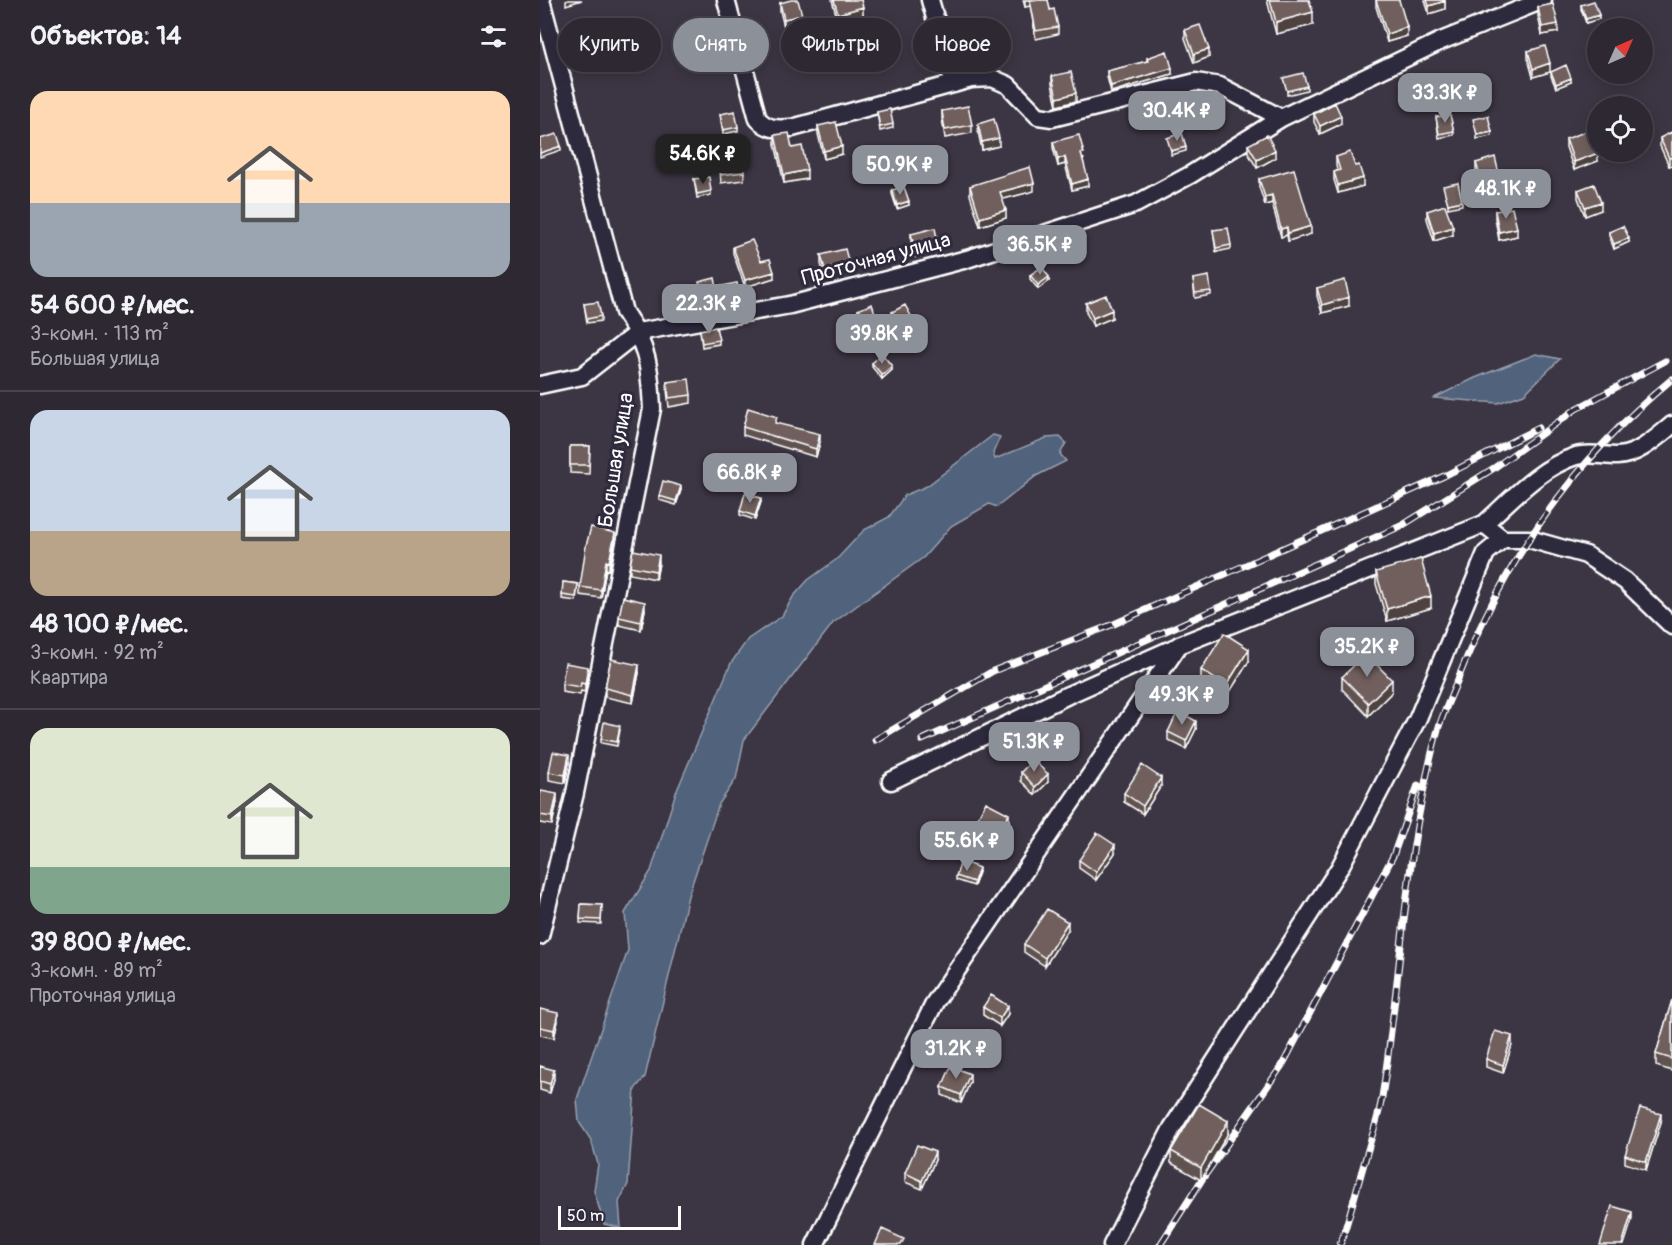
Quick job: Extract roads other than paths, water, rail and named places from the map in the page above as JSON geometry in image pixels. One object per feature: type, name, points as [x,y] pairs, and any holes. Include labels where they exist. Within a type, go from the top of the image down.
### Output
[{"type":"street","name":"Большая улица","points":[[540,936],[575,793],[652,409],[651,371],[638,333],[624,312],[541,0]]},
{"type":"street","points":[[726,0],[758,118],[765,126],[775,129],[792,128],[971,79],[992,78],[1008,85],[1038,116],[1052,118],[1196,82],[1220,86],[1281,118]]},
{"type":"street","points":[[930,0],[954,84]]},
{"type":"street","name":"Проточная улица","points":[[540,385],[582,376],[638,333],[790,305],[968,259],[1136,204],[1190,175],[1281,118],[1441,40],[1543,0]]},
{"type":"street","points":[[891,781],[1068,695],[1179,645],[1484,524],[1533,480],[1556,464],[1587,453],[1618,456],[1636,451],[1655,440],[1672,425]]},
{"type":"street","points":[[1484,524],[1503,539],[1528,539],[1586,555],[1625,581],[1672,626]]},
{"type":"street","points":[[1112,1245],[1172,1128],[1340,867],[1418,718],[1486,553],[1503,539]]},
{"type":"street","points":[[815,1245],[935,1002],[1179,645]]},
{"type":"water","points":[[1536,354],[1560,359],[1524,394],[1498,403],[1434,398],[1475,378]]},
{"type":"water","points":[[993,435],[1000,437],[993,453],[995,459],[1046,438],[1060,437],[1066,443],[1060,454],[1066,461],[1036,476],[997,507],[989,504],[951,526],[924,557],[833,623],[744,740],[736,779],[719,804],[688,896],[645,1077],[635,1089],[628,1184],[619,1202],[621,1228],[604,1224],[594,1191],[598,1164],[591,1140],[579,1122],[577,1099],[628,950],[625,913],[651,871],[675,795],[731,663],[748,639],[782,616],[793,597],[808,580],[837,559],[864,530],[889,517],[905,495],[927,486]]},
{"type":"railway","points":[[922,740],[1403,525],[1494,468],[1576,409],[1665,361]]},
{"type":"railway","points":[[1340,1245],[1381,1104],[1418,822],[1426,777],[1441,720],[1476,636],[1497,594],[1546,515],[1573,478],[1604,443],[1672,379]]},
{"type":"railway","points":[[875,740],[993,671],[1114,624],[1444,476],[1538,428]]},
{"type":"railway","points":[[1160,1245],[1201,1181],[1283,1064],[1393,856],[1418,785]]}]
